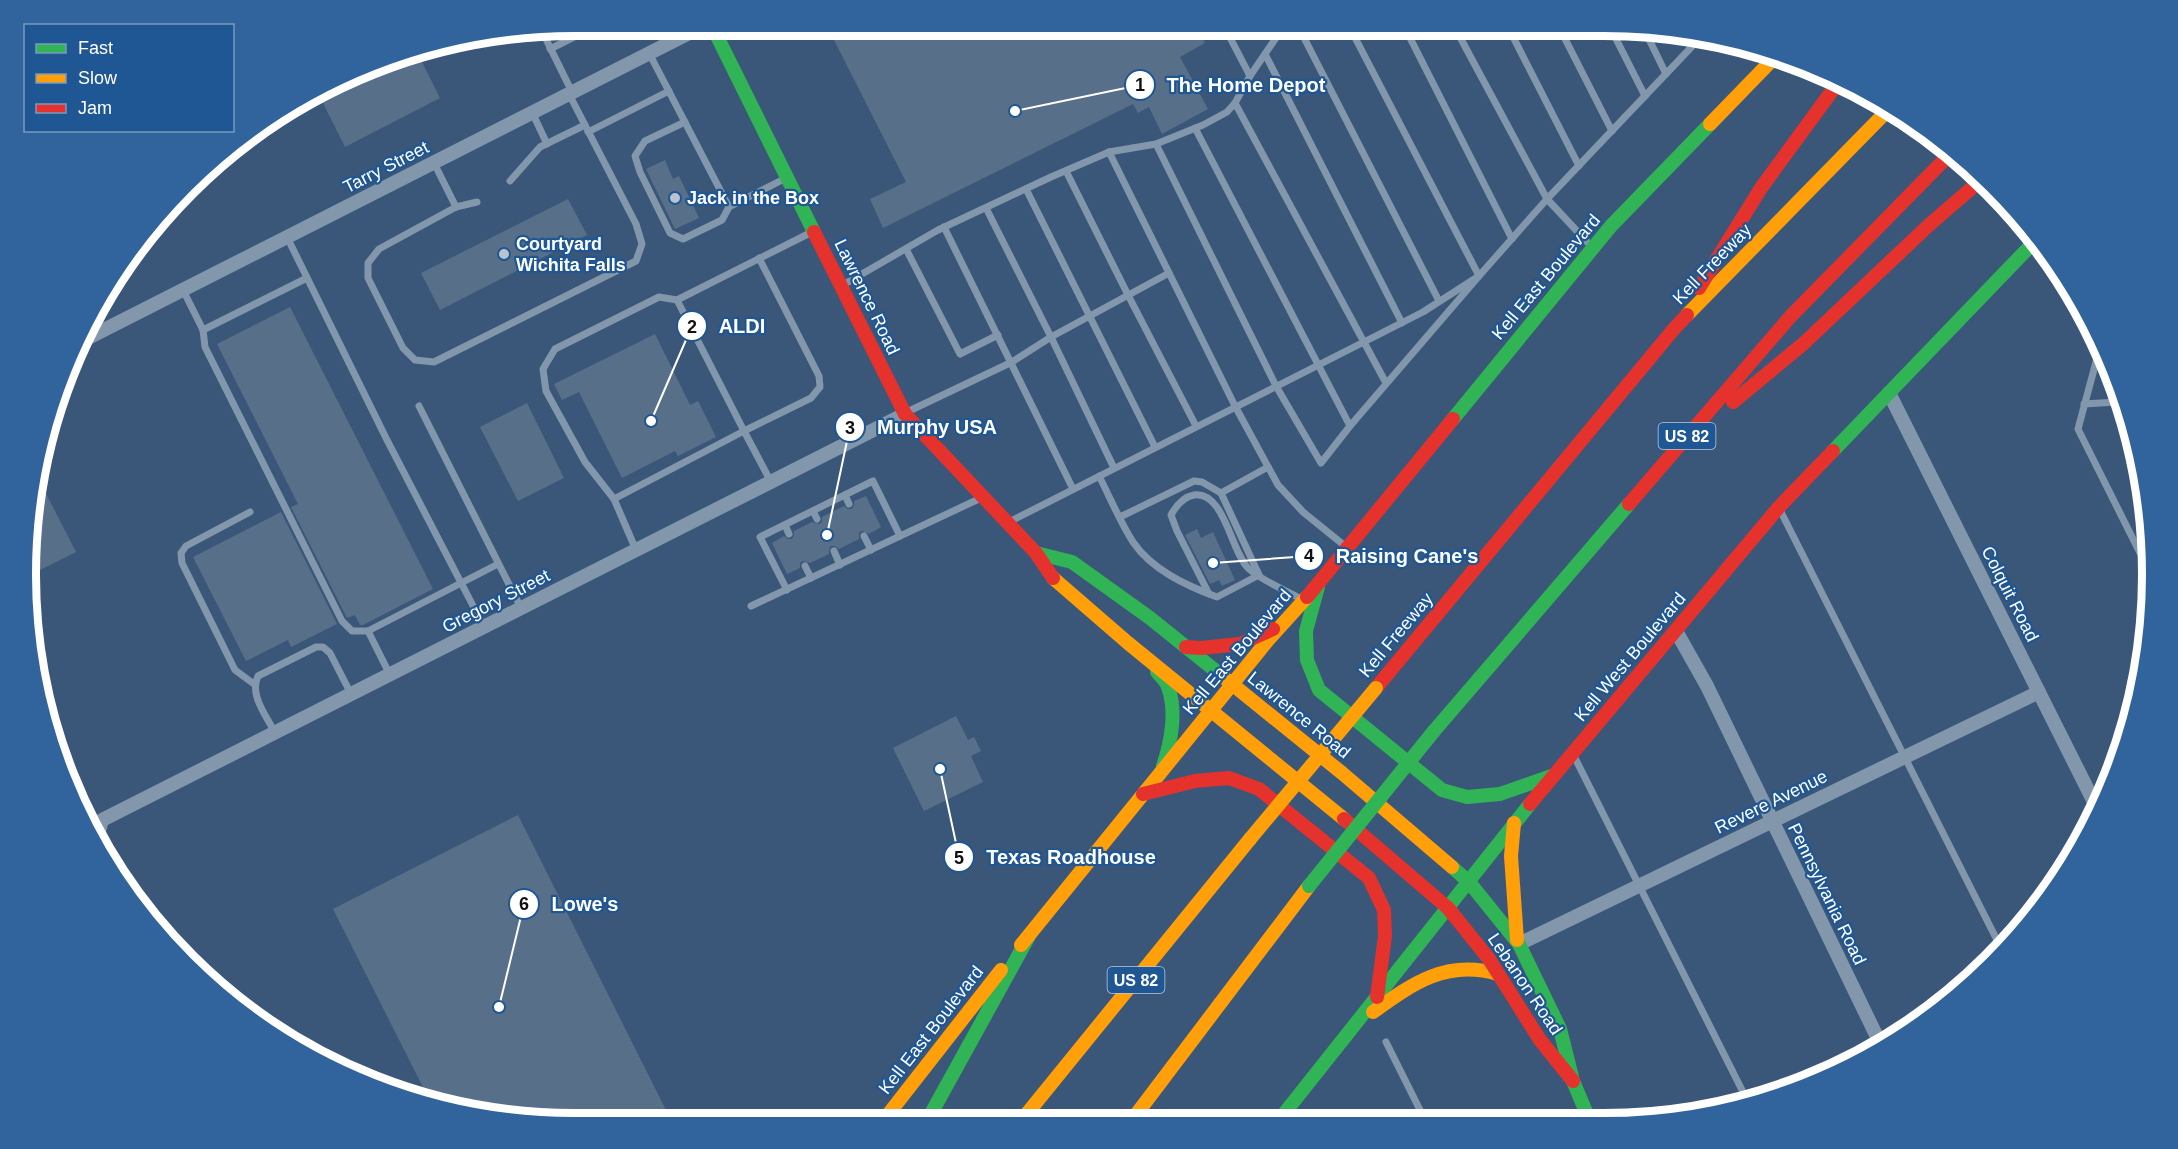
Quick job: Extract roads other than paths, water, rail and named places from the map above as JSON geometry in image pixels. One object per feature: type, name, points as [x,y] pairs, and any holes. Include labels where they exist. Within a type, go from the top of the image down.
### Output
[{"type":"main road","name":"Lawrence Road","points":[[717,36],[905,414],[1036,553],[1056,582],[1146,658],[1320,798],[1448,908]]},
{"type":"main road","name":"Kell East Boulevard","points":[[889,1113],[1232,684],[1319,582],[1593,247],[1770,63]]},
{"type":"main road","points":[[1672,330],[1761,188],[1834,88]]},
{"type":"main road","name":"Kell Freeway","points":[[1027,1113],[1250,839],[1672,330],[1883,115]]},
{"type":"main road","name":"US 82","points":[[1137,1113],[1309,886],[1434,730],[1790,317],[1945,159]]},
{"type":"main road","points":[[1677,448],[1803,344],[1929,225],[1975,185]]},
{"type":"main road","name":"Kell West Boulevard","points":[[1285,1113],[1514,823],[1779,507],[2032,248]]},
{"type":"main road","name":"Lawrence Road","points":[[1036,553],[1072,562],[1150,618],[1342,773],[1469,882]]},
{"type":"main road","points":[[1319,582],[1306,631],[1307,660],[1319,690],[1442,790],[1467,797],[1500,794],[1556,774]]},
{"type":"main road","points":[[1186,647],[1240,645],[1280,626]]},
{"type":"main road","points":[[1146,658],[1167,686],[1171,708],[1166,758],[1161,772]]},
{"type":"main road","points":[[1143,794],[1196,781],[1229,778],[1259,789],[1370,878],[1384,910],[1386,936],[1377,997]]},
{"type":"main road","points":[[1514,823],[1511,856],[1518,942]]},
{"type":"main road","name":"Lebanon Road","points":[[1469,882],[1518,942],[1560,1029],[1573,1081],[1586,1113]]},
{"type":"main road","name":"Lebanon Road","points":[[1448,908],[1489,959],[1540,1040],[1573,1081]]},
{"type":"main road","points":[[931,1113],[1029,936]]},
{"type":"main road","points":[[1356,1024],[1432,974],[1468,967],[1486,969],[1498,974]]},
{"type":"street","name":"Tarry Street","points":[[92,336],[683,36]]},
{"type":"street","name":"Colquit Road","points":[[1889,393],[2093,799]]},
{"type":"street","name":"Gregory Street","points":[[100,828],[102,820],[905,414]]},
{"type":"street","name":"Pennsylvania Road","points":[[1676,631],[1707,686],[1877,1038]]},
{"type":"street","name":"Revere Avenue","points":[[1518,942],[1639,886],[2039,692]]},
{"type":"lane","points":[[550,49],[576,36]]},
{"type":"lane","points":[[1229,36],[1250,76]]},
{"type":"lane","points":[[841,286],[944,227],[1026,189],[1109,152],[1156,144],[1227,112],[1277,36]]},
{"type":"lane","points":[[1303,36],[1439,302]]},
{"type":"lane","points":[[1355,36],[1479,276]]},
{"type":"lane","points":[[1409,36],[1512,239]]},
{"type":"lane","points":[[1459,36],[1548,199],[1593,247]]},
{"type":"lane","points":[[1513,36],[1579,166]]},
{"type":"lane","points":[[1564,36],[1612,131]]},
{"type":"lane","points":[[1615,36],[1645,96]]},
{"type":"lane","points":[[477,202],[456,207],[379,249],[368,263],[368,278],[403,348],[415,360],[434,362],[636,261],[642,244],[636,224],[587,128],[545,37]]},
{"type":"lane","points":[[1648,38],[1666,74]]},
{"type":"lane","points":[[1156,144],[1276,386],[1321,463],[1386,383],[1479,276],[1548,199],[1694,44]]},
{"type":"lane","points":[[649,53],[729,207]]},
{"type":"lane","points":[[1265,54],[1402,322]]},
{"type":"lane","points":[[510,181],[540,147],[669,91]]},
{"type":"lane","points":[[1235,103],[1386,383]]},
{"type":"lane","points":[[532,112],[547,144]]},
{"type":"lane","points":[[685,122],[645,141],[635,156],[640,172],[670,233],[683,239],[722,220],[729,207],[788,178]]},
{"type":"lane","points":[[1195,128],[1350,426]]},
{"type":"lane","points":[[1109,152],[1235,406],[1278,485],[1303,512],[1347,547]]},
{"type":"lane","points":[[434,162],[456,207]]},
{"type":"lane","points":[[1066,171],[1196,426]]},
{"type":"lane","points":[[1026,189],[1155,447]]},
{"type":"lane","points":[[986,208],[1052,337],[1114,468]]},
{"type":"lane","points":[[944,227],[1073,489]]},
{"type":"lane","points":[[636,550],[614,499],[585,462],[546,392],[543,369],[555,349],[659,297],[677,300],[814,231]]},
{"type":"lane","points":[[287,237],[387,440],[484,627]]},
{"type":"lane","points":[[906,249],[960,354],[998,335]]},
{"type":"lane","points":[[614,499],[811,398],[820,387],[819,376],[759,258]]},
{"type":"lane","points":[[905,414],[1012,362],[1089,316],[1169,273]]},
{"type":"lane","points":[[1007,523],[1402,322],[1439,302],[1479,276]]},
{"type":"lane","points":[[203,330],[307,278]]},
{"type":"lane","points":[[183,290],[203,330],[205,347],[342,621],[352,631],[368,631],[498,564]]},
{"type":"lane","points":[[677,300],[771,482]]},
{"type":"lane","points":[[2097,359],[2078,429],[2141,556]]},
{"type":"lane","points":[[2084,404],[2113,402]]},
{"type":"lane","points":[[419,406],[521,608]]},
{"type":"lane","points":[[1221,493],[1268,467]]},
{"type":"lane","points":[[1099,476],[1134,543],[1159,569],[1217,597],[1259,575]]},
{"type":"lane","points":[[1120,517],[1194,480],[1202,482],[1221,493],[1259,575]]},
{"type":"lane","points":[[787,590],[760,537],[873,481],[900,536]]},
{"type":"lane","points":[[845,495],[849,504]]},
{"type":"lane","points":[[1209,594],[1171,515],[1176,505],[1191,495],[1203,495],[1212,500],[1248,568],[1304,600]]},
{"type":"lane","points":[[751,606],[983,497]]},
{"type":"lane","points":[[1779,507],[1997,941]]},
{"type":"lane","points":[[813,511],[817,519]]},
{"type":"lane","points":[[250,512],[186,546],[181,553],[182,562],[235,670],[254,684]]},
{"type":"lane","points":[[784,525],[789,534]]},
{"type":"lane","points":[[864,536],[871,550]]},
{"type":"lane","points":[[834,551],[840,565]]},
{"type":"lane","points":[[805,566],[811,578]]},
{"type":"lane","points":[[368,631],[390,675]]},
{"type":"lane","points":[[275,733],[254,692],[254,684],[258,676],[316,647],[323,647],[330,653],[351,694]]},
{"type":"lane","points":[[1572,754],[1744,1095]]},
{"type":"lane","points":[[1386,1042],[1422,1113]]},
{"type":"place","name":"The Home Depot","points":[[1015,111]]},
{"type":"place","name":"Jack in the Box","points":[[675,198]]},
{"type":"place","name":"Courtyard Wichita Falls","points":[[504,254]]},
{"type":"place","name":"ALDI","points":[[651,421]]},
{"type":"place","name":"Murphy USA","points":[[827,535]]},
{"type":"place","name":"Raising Cane's","points":[[1213,563]]},
{"type":"place","name":"Texas Roadhouse","points":[[940,769]]},
{"type":"place","name":"Lowe's","points":[[499,1007]]}]
